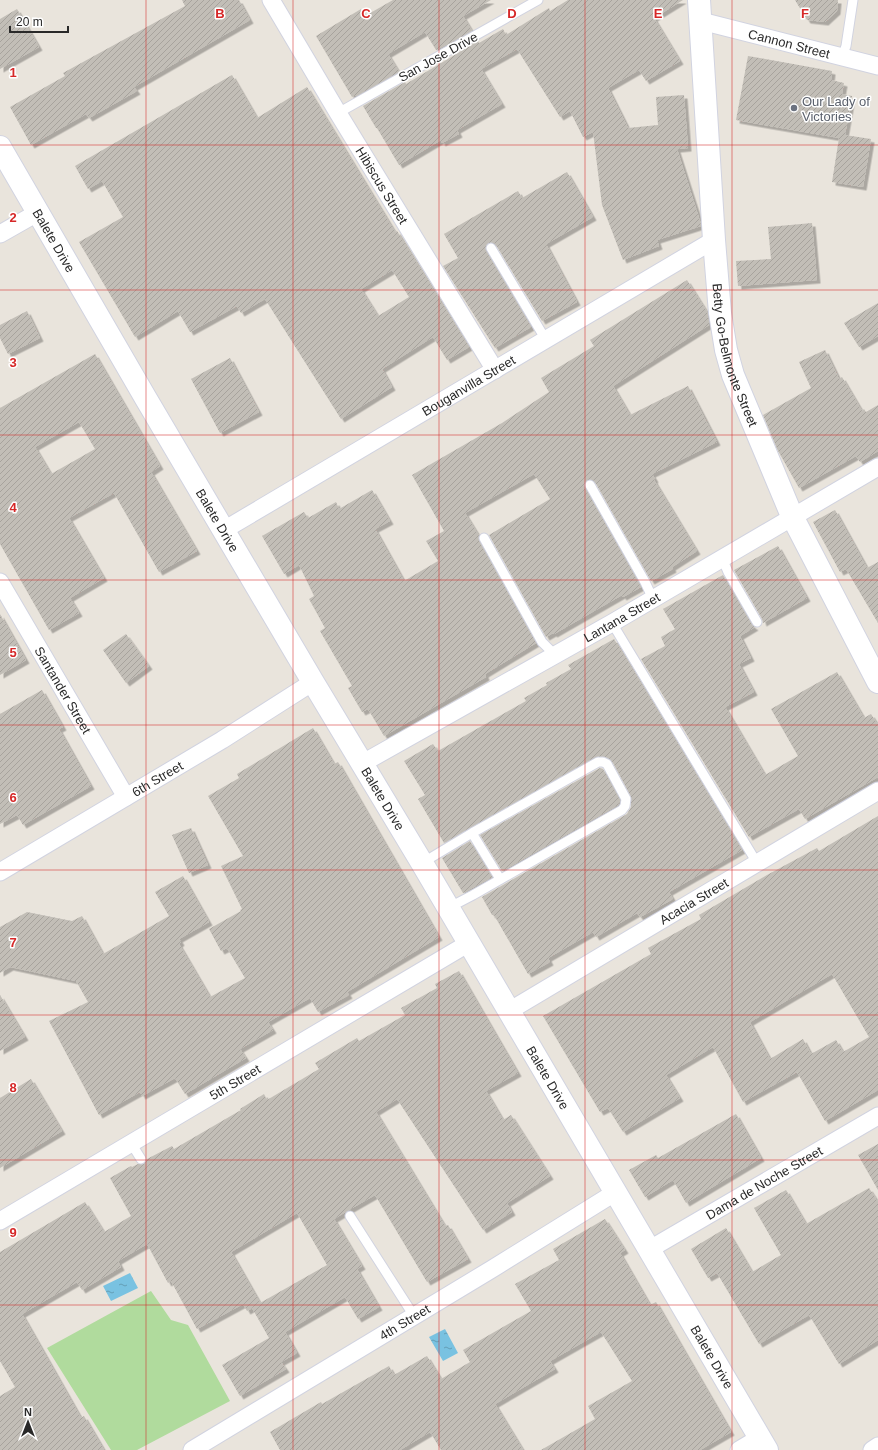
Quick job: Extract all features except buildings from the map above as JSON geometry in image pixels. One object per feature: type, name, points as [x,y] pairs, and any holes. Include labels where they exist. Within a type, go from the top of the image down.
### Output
[{"type":"street","name":"Hibiscus Street","points":[[271,0],[338,113],[496,370]]},
{"type":"street","name":"Cannon Street","points":[[700,10],[842,58],[878,66]]},
{"type":"street","name":"Betty Go-Belmonte Street","points":[[700,10],[714,240],[720,313],[726,350],[733,375],[792,516],[878,682]]},
{"type":"street","name":"Balete Drive","points":[[0,147],[37,213],[313,682],[422,863],[763,1444]]},
{"type":"street","points":[[0,234],[37,213]]},
{"type":"street","name":"Bouganvilla Street","points":[[224,530],[714,240]]},
{"type":"street","name":"Lantana Street","points":[[363,763],[612,623],[792,516],[878,467]]},
{"type":"street","name":"Santander Street","points":[[0,582],[126,797]]},
{"type":"street","name":"6th Street","points":[[0,872],[222,740],[313,682]]},
{"type":"street","name":"Acacia Street","points":[[509,1011],[878,791]]},
{"type":"street","name":"5th Street","points":[[0,1221],[469,943]]},
{"type":"street","name":"Dama de Noche Street","points":[[650,1250],[878,1116]]},
{"type":"street","name":"4th Street","points":[[192,1450],[616,1192]]},
{"type":"street","points":[[739,1450],[763,1444]]},
{"type":"street","points":[[872,1450],[878,1446]]},
{"type":"lane","name":"San Jose Drive","points":[[338,113],[538,0]]},
{"type":"lane","points":[[842,58],[846,46],[853,0]]},
{"type":"lane","points":[[490,248],[546,340]]},
{"type":"lane","points":[[590,485],[645,582],[653,599]]},
{"type":"lane","points":[[484,538],[542,642],[555,655]]},
{"type":"lane","points":[[722,558],[728,572],[757,622]]},
{"type":"lane","points":[[612,623],[757,863]]},
{"type":"lane","points":[[422,863],[598,762],[607,764],[626,799],[625,806],[622,810],[448,908]]},
{"type":"lane","points":[[472,833],[500,879]]},
{"type":"lane","points":[[132,1143],[141,1159]]},
{"type":"lane","points":[[350,1216],[414,1316]]},
{"type":"green space","points":[[151,1291],[171,1320],[188,1325],[230,1401],[137,1450],[111,1450],[47,1348]]},
{"type":"water","points":[[130,1273],[138,1288],[111,1301],[103,1286]]},
{"type":"water","points":[[445,1329],[458,1353],[443,1361],[429,1337]]},
{"type":"place","name":"Our Lady of Victories","points":[[794,108]]}]
